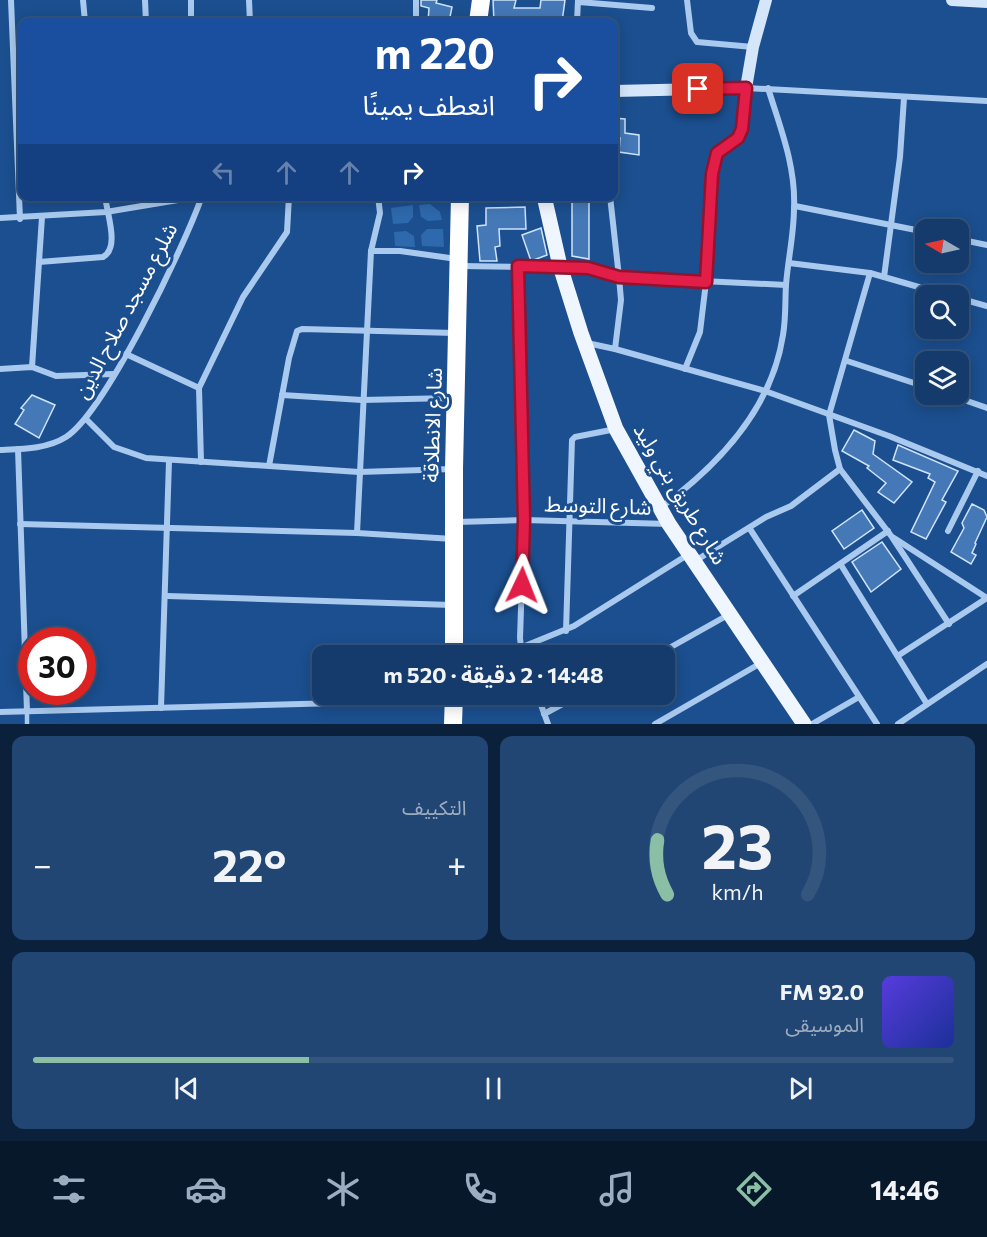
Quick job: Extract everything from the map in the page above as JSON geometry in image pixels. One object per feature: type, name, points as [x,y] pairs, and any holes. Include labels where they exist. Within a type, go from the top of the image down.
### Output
[{"type":"highway","points":[[479,18],[481,0]]},
{"type":"highway","points":[[487,18],[489,0]]},
{"type":"highway","name":"شارع الانطلاقة","points":[[453,645],[460,201]]},
{"type":"highway","points":[[453,724],[454,705]]},
{"type":"main road","name":"شارع طريق بني وليد","points":[[544,201],[560,266],[584,342],[616,429],[669,524],[804,724]]},
{"type":"street","points":[[11,0],[18,166]]},
{"type":"street","points":[[83,0],[85,18]]},
{"type":"street","points":[[145,0],[146,18]]},
{"type":"street","points":[[190,0],[191,18]]},
{"type":"street","points":[[249,0],[250,18]]},
{"type":"street","points":[[416,0],[416,18]]},
{"type":"street","points":[[687,0],[691,33],[697,42],[753,47]]},
{"type":"street","points":[[685,369],[700,332],[706,282],[712,174],[717,153],[738,138],[742,129],[753,47],[766,0]]},
{"type":"street","points":[[952,0],[987,2]]},
{"type":"street","points":[[577,18],[579,1],[652,8]]},
{"type":"street","points":[[660,508],[693,484],[720,460],[739,435],[765,391],[775,368],[783,334],[795,206],[786,144],[768,88]]},
{"type":"street","points":[[618,91],[768,88],[904,98],[987,101]]},
{"type":"street","points":[[14,96],[18,96]]},
{"type":"street","points":[[884,277],[892,224],[904,98]]},
{"type":"street","points":[[20,201],[21,219]]},
{"type":"street","points":[[39,262],[103,258],[109,254],[112,246],[105,201]]},
{"type":"street","points":[[0,218],[21,219],[106,212],[172,201]]},
{"type":"street","name":"شلرع مسجد صلاح الدين","points":[[0,450],[48,445],[64,439],[86,419],[126,354],[194,220],[200,201]]},
{"type":"street","points":[[201,462],[199,388],[243,297],[287,232],[289,201]]},
{"type":"street","points":[[357,533],[365,330],[371,251],[380,213],[378,201]]},
{"type":"street","points":[[611,201],[621,300],[615,348]]},
{"type":"street","points":[[795,206],[915,229]]},
{"type":"street","points":[[32,367],[42,217]]},
{"type":"street","points":[[969,241],[987,245]]},
{"type":"street","points":[[371,251],[400,251],[459,262],[588,268],[619,277],[786,285]]},
{"type":"street","points":[[789,263],[870,273],[915,286]]},
{"type":"street","points":[[518,266],[524,520],[521,645]]},
{"type":"street","points":[[870,273],[847,361],[829,415],[840,469],[890,534],[949,624]]},
{"type":"street","points":[[969,301],[987,306]]},
{"type":"street","points":[[269,466],[297,331],[302,329],[365,330],[459,334]]},
{"type":"street","points":[[584,342],[615,348],[765,391],[987,476]]},
{"type":"street","points":[[126,354],[199,388]]},
{"type":"street","points":[[847,361],[915,383]]},
{"type":"street","points":[[0,369],[32,367],[56,376],[114,374]]},
{"type":"street","points":[[282,395],[362,399],[457,398]]},
{"type":"street","points":[[969,401],[987,407]]},
{"type":"street","points":[[86,419],[114,447],[146,458],[359,472],[454,469]]},
{"type":"street","points":[[566,631],[572,440],[575,437],[616,429]]},
{"type":"street","points":[[18,449],[27,711]]},
{"type":"street","points":[[161,708],[167,596],[169,461]]},
{"type":"street","points":[[536,645],[566,631],[692,557],[750,529],[813,492],[840,469]]},
{"type":"street","points":[[948,531],[978,471]]},
{"type":"street","name":"شارع التوسط","points":[[20,524],[168,530],[357,533],[453,530],[524,520],[669,524]]},
{"type":"street","points":[[750,529],[877,724]]},
{"type":"street","points":[[793,596],[890,534]]},
{"type":"street","points":[[890,534],[987,598],[899,655]]},
{"type":"street","points":[[842,565],[927,704]]},
{"type":"street","points":[[167,596],[453,605]]},
{"type":"street","points":[[675,645],[730,614]]},
{"type":"street","points":[[655,724],[664,722],[763,662]]},
{"type":"street","points":[[898,724],[987,664]]},
{"type":"street","points":[[812,724],[859,697]]},
{"type":"street","points":[[0,712],[312,702]]},
{"type":"street","points":[[541,705],[548,724]]},
{"type":"street","points":[[544,714],[561,705]]},
{"type":"lane","points":[[27,711],[27,724]]},
{"type":"shaded area","points":[[430,204],[440,212],[442,220],[428,221],[421,217],[419,205]]},
{"type":"shaded area","points":[[413,205],[413,217],[408,223],[393,224],[391,208]]},
{"type":"shaded area","points":[[427,229],[443,229],[444,247],[422,246],[421,235]]},
{"type":"shaded area","points":[[406,231],[414,236],[415,247],[395,246],[394,232]]},
{"type":"building","points":[[421,0],[437,0],[436,3],[452,7],[450,18],[428,18],[429,8],[421,6]]},
{"type":"building","points":[[493,0],[516,0],[514,8],[540,8],[541,0],[565,0],[563,18],[494,18]]},
{"type":"building","points":[[618,118],[625,119],[625,133],[639,135],[639,155],[619,152],[620,138],[618,138]]},
{"type":"building","points":[[572,201],[589,201],[589,259],[572,256]]},
{"type":"building","points":[[525,207],[526,229],[499,229],[500,246],[495,247],[497,261],[480,261],[477,226],[486,225],[486,208]]},
{"type":"building","points":[[541,228],[547,255],[531,261],[522,235]]},
{"type":"building","points":[[32,395],[55,405],[39,438],[15,424],[24,410],[21,408]]},
{"type":"building","points":[[854,430],[875,441],[873,454],[912,482],[894,503],[878,492],[886,483],[867,468],[869,466],[842,451]]},
{"type":"building","points":[[898,445],[958,471],[942,500],[946,502],[926,539],[911,532],[935,482],[928,478],[930,474],[893,460]]},
{"type":"building","points":[[972,504],[984,510],[987,517],[975,543],[972,553],[976,555],[971,564],[951,552],[964,528],[962,523]]},
{"type":"building","points":[[862,510],[874,528],[844,549],[832,531]]},
{"type":"building","points":[[882,542],[901,569],[871,592],[852,562]]},
{"type":"route","points":[[522,585],[524,520],[518,266],[588,268],[619,277],[706,282],[712,174],[717,153],[738,138],[742,129],[746,88],[698,89]]}]
